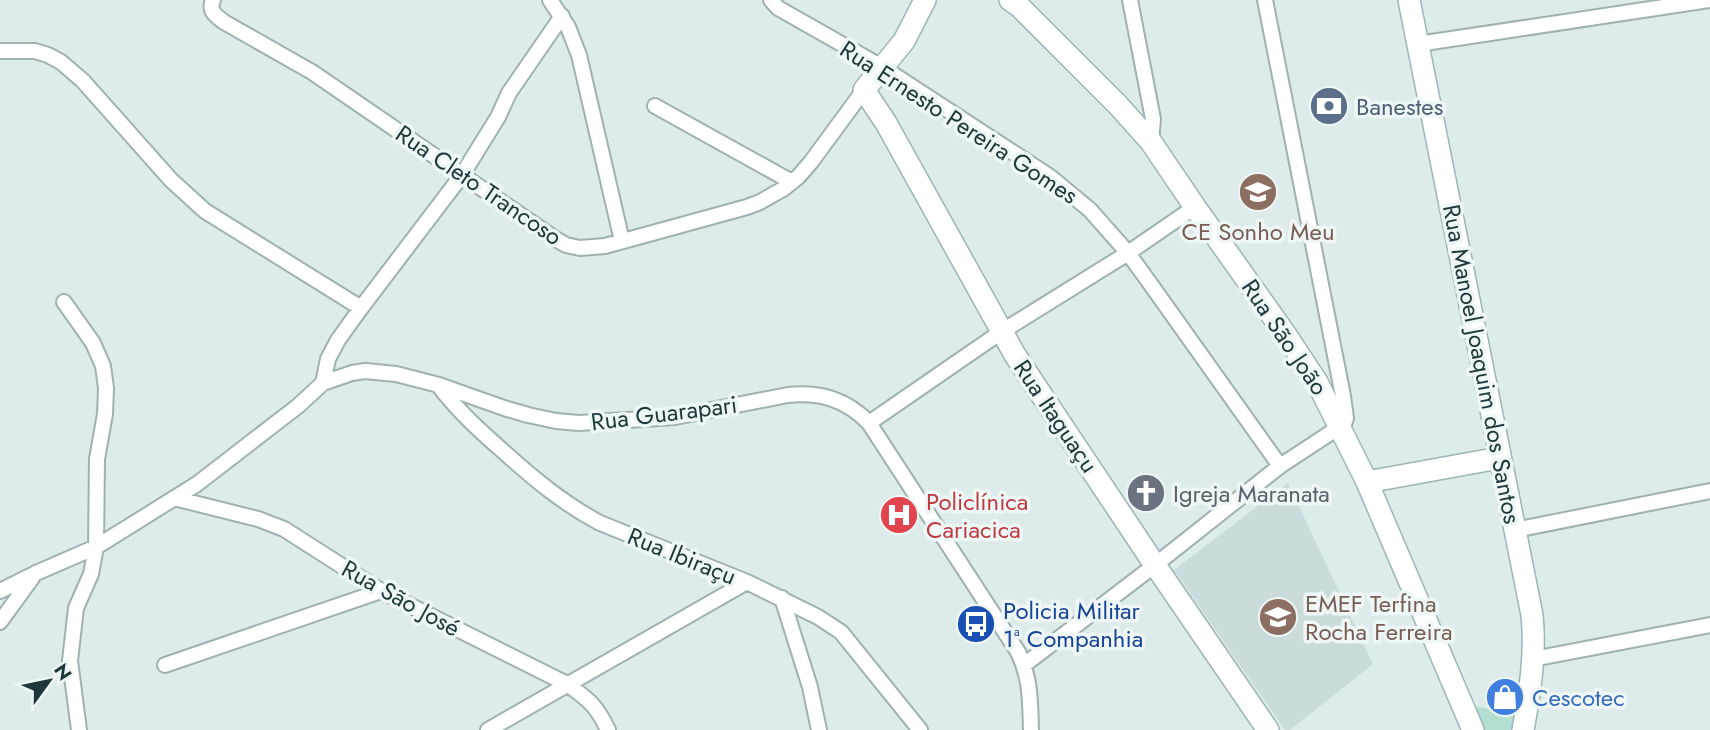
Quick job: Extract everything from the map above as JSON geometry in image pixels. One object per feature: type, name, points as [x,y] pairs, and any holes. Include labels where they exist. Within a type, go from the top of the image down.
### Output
[{"type":"main road","name":"Rua Cleto Trancoso","points":[[864,90],[904,41],[925,0]]},
{"type":"main road","name":"Rua São João","points":[[1010,0],[1117,104],[1151,142],[1326,397],[1367,482],[1473,730]]},
{"type":"main road","name":"Rua Manoel Joaquim dos Santos","points":[[1409,0],[1532,615],[1533,659],[1523,730]]},
{"type":"main road","name":"Rua Itaguaçu","points":[[864,90],[890,130],[1015,355],[1268,730]]},
{"type":"main road","points":[[1367,482],[1499,458]]},
{"type":"street","points":[[550,0],[562,16],[579,55],[622,241]]},
{"type":"street","name":"Rua Ernesto Pereira Gomes","points":[[771,0],[778,8],[882,67],[1048,176],[1090,210],[1128,253],[1280,466]]},
{"type":"street","points":[[1130,0],[1153,119],[1151,142]]},
{"type":"street","points":[[1024,665],[1280,466],[1344,424],[1346,418],[1343,396],[1265,0]]},
{"type":"street","points":[[1418,44],[1710,0]]},
{"type":"street","name":"Rua Cleto Trancoso","points":[[213,6],[224,22],[312,72],[566,245],[579,248],[605,246],[747,207],[772,196],[792,182],[811,162],[864,90]]},
{"type":"street","points":[[323,383],[331,352],[462,175],[498,117],[509,93],[562,16]]},
{"type":"street","points":[[0,51],[35,51],[61,62],[83,81],[171,180],[205,211],[361,308]]},
{"type":"street","points":[[654,106],[792,182]]},
{"type":"street","points":[[869,423],[1002,332],[1128,253],[1195,207]]},
{"type":"street","points":[[64,302],[93,343],[103,366],[106,388],[105,414],[97,459],[96,547],[91,574],[76,608],[70,661],[79,730]]},
{"type":"street","name":"Rua Guarapari","points":[[0,591],[96,547],[197,484],[298,406],[323,383],[339,377],[365,372],[396,374],[439,385],[504,408],[556,421],[602,422],[675,417],[802,393],[827,396],[855,410],[869,423],[1018,652],[1030,687],[1031,730]]},
{"type":"street","name":"Rua Ibiraçu","points":[[439,385],[459,411],[538,483],[584,514],[782,598],[841,632],[920,730]]},
{"type":"street","points":[[1515,530],[1710,491]]},
{"type":"street","name":"Rua São José","points":[[174,498],[258,519],[284,529],[381,591],[567,684],[598,709],[608,730]]},
{"type":"street","points":[[0,622],[36,573]]},
{"type":"street","points":[[488,730],[747,582]]},
{"type":"street","points":[[165,665],[381,591]]},
{"type":"street","points":[[782,598],[810,687],[819,730]]},
{"type":"street","points":[[1533,659],[1710,625]]},
{"type":"shaded area","name":"EMEF Terfina Rocha Ferreira","points":[[1288,483],[1373,664],[1290,730],[1285,730],[1174,570]]},
{"type":"green space","points":[[1473,706],[1517,714],[1516,730],[1484,730]]},
{"type":"place","name":"Banestes","points":[[1329,106]]},
{"type":"place","name":"CE Sonho Meu","points":[[1258,192]]},
{"type":"place","name":"Igreja Maranata","points":[[1146,493]]},
{"type":"place","name":"Policlínica Cariacica","points":[[899,515]]},
{"type":"place","name":"EMEF Terfina Rocha Ferreira","points":[[1278,617]]},
{"type":"place","name":"Policia Militar 1ª Companhia","points":[[976,624]]},
{"type":"place","name":"Cescotec","points":[[1505,697]]}]
